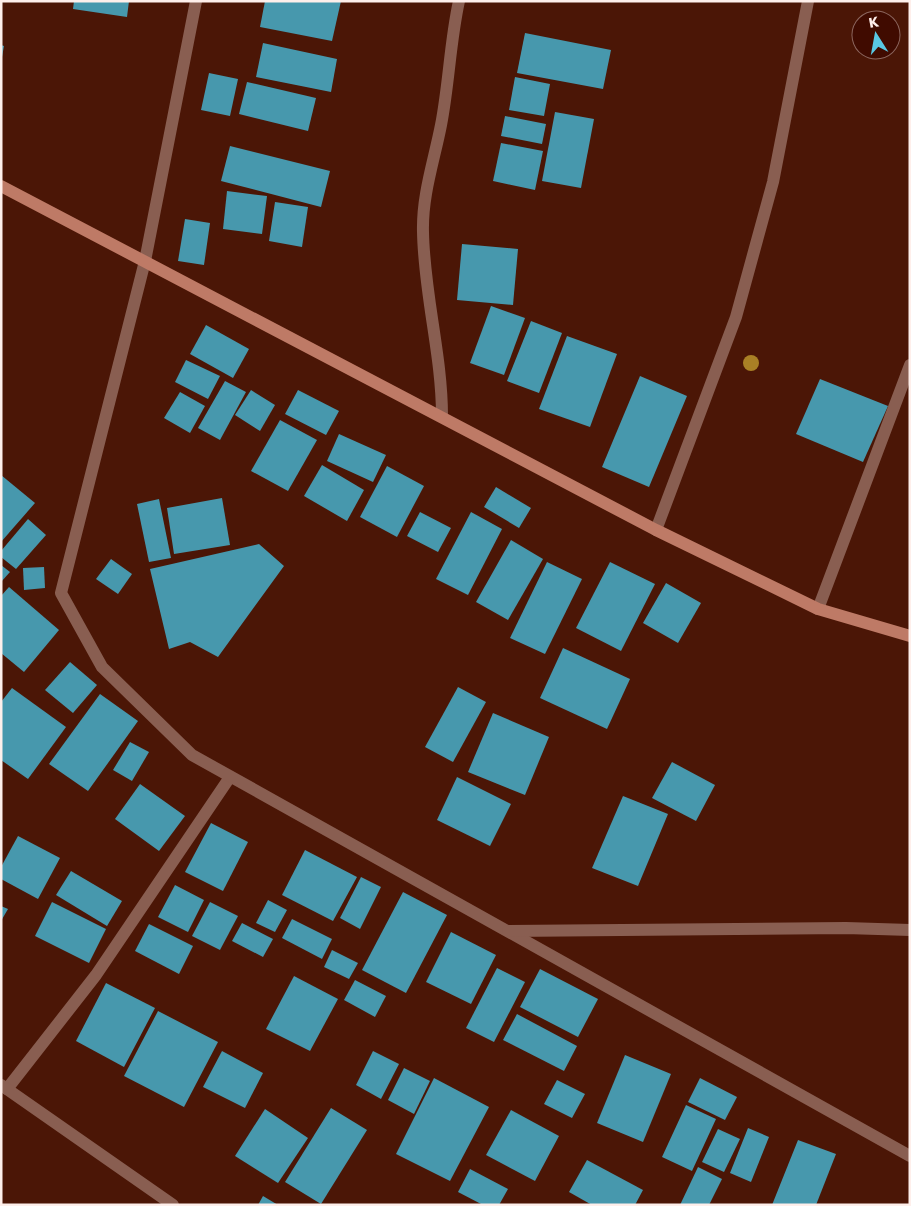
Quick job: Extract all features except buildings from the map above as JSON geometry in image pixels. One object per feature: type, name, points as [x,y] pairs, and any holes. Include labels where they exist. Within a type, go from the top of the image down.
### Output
[{"type":"street","points":[[196,1],[146,261],[61,593],[102,667],[192,755],[910,1156]]},
{"type":"street","points":[[442,416],[442,385],[425,279],[422,230],[424,192],[441,125],[459,1]]},
{"type":"street","points":[[656,530],[736,317],[773,182],[808,1]]},
{"type":"street","points":[[1,186],[656,530],[818,609],[910,636]]},
{"type":"street","points":[[818,609],[910,365]]},
{"type":"street","points":[[173,1205],[4,1087],[96,975],[230,777]]},
{"type":"street","points":[[506,931],[846,928],[910,930]]}]
